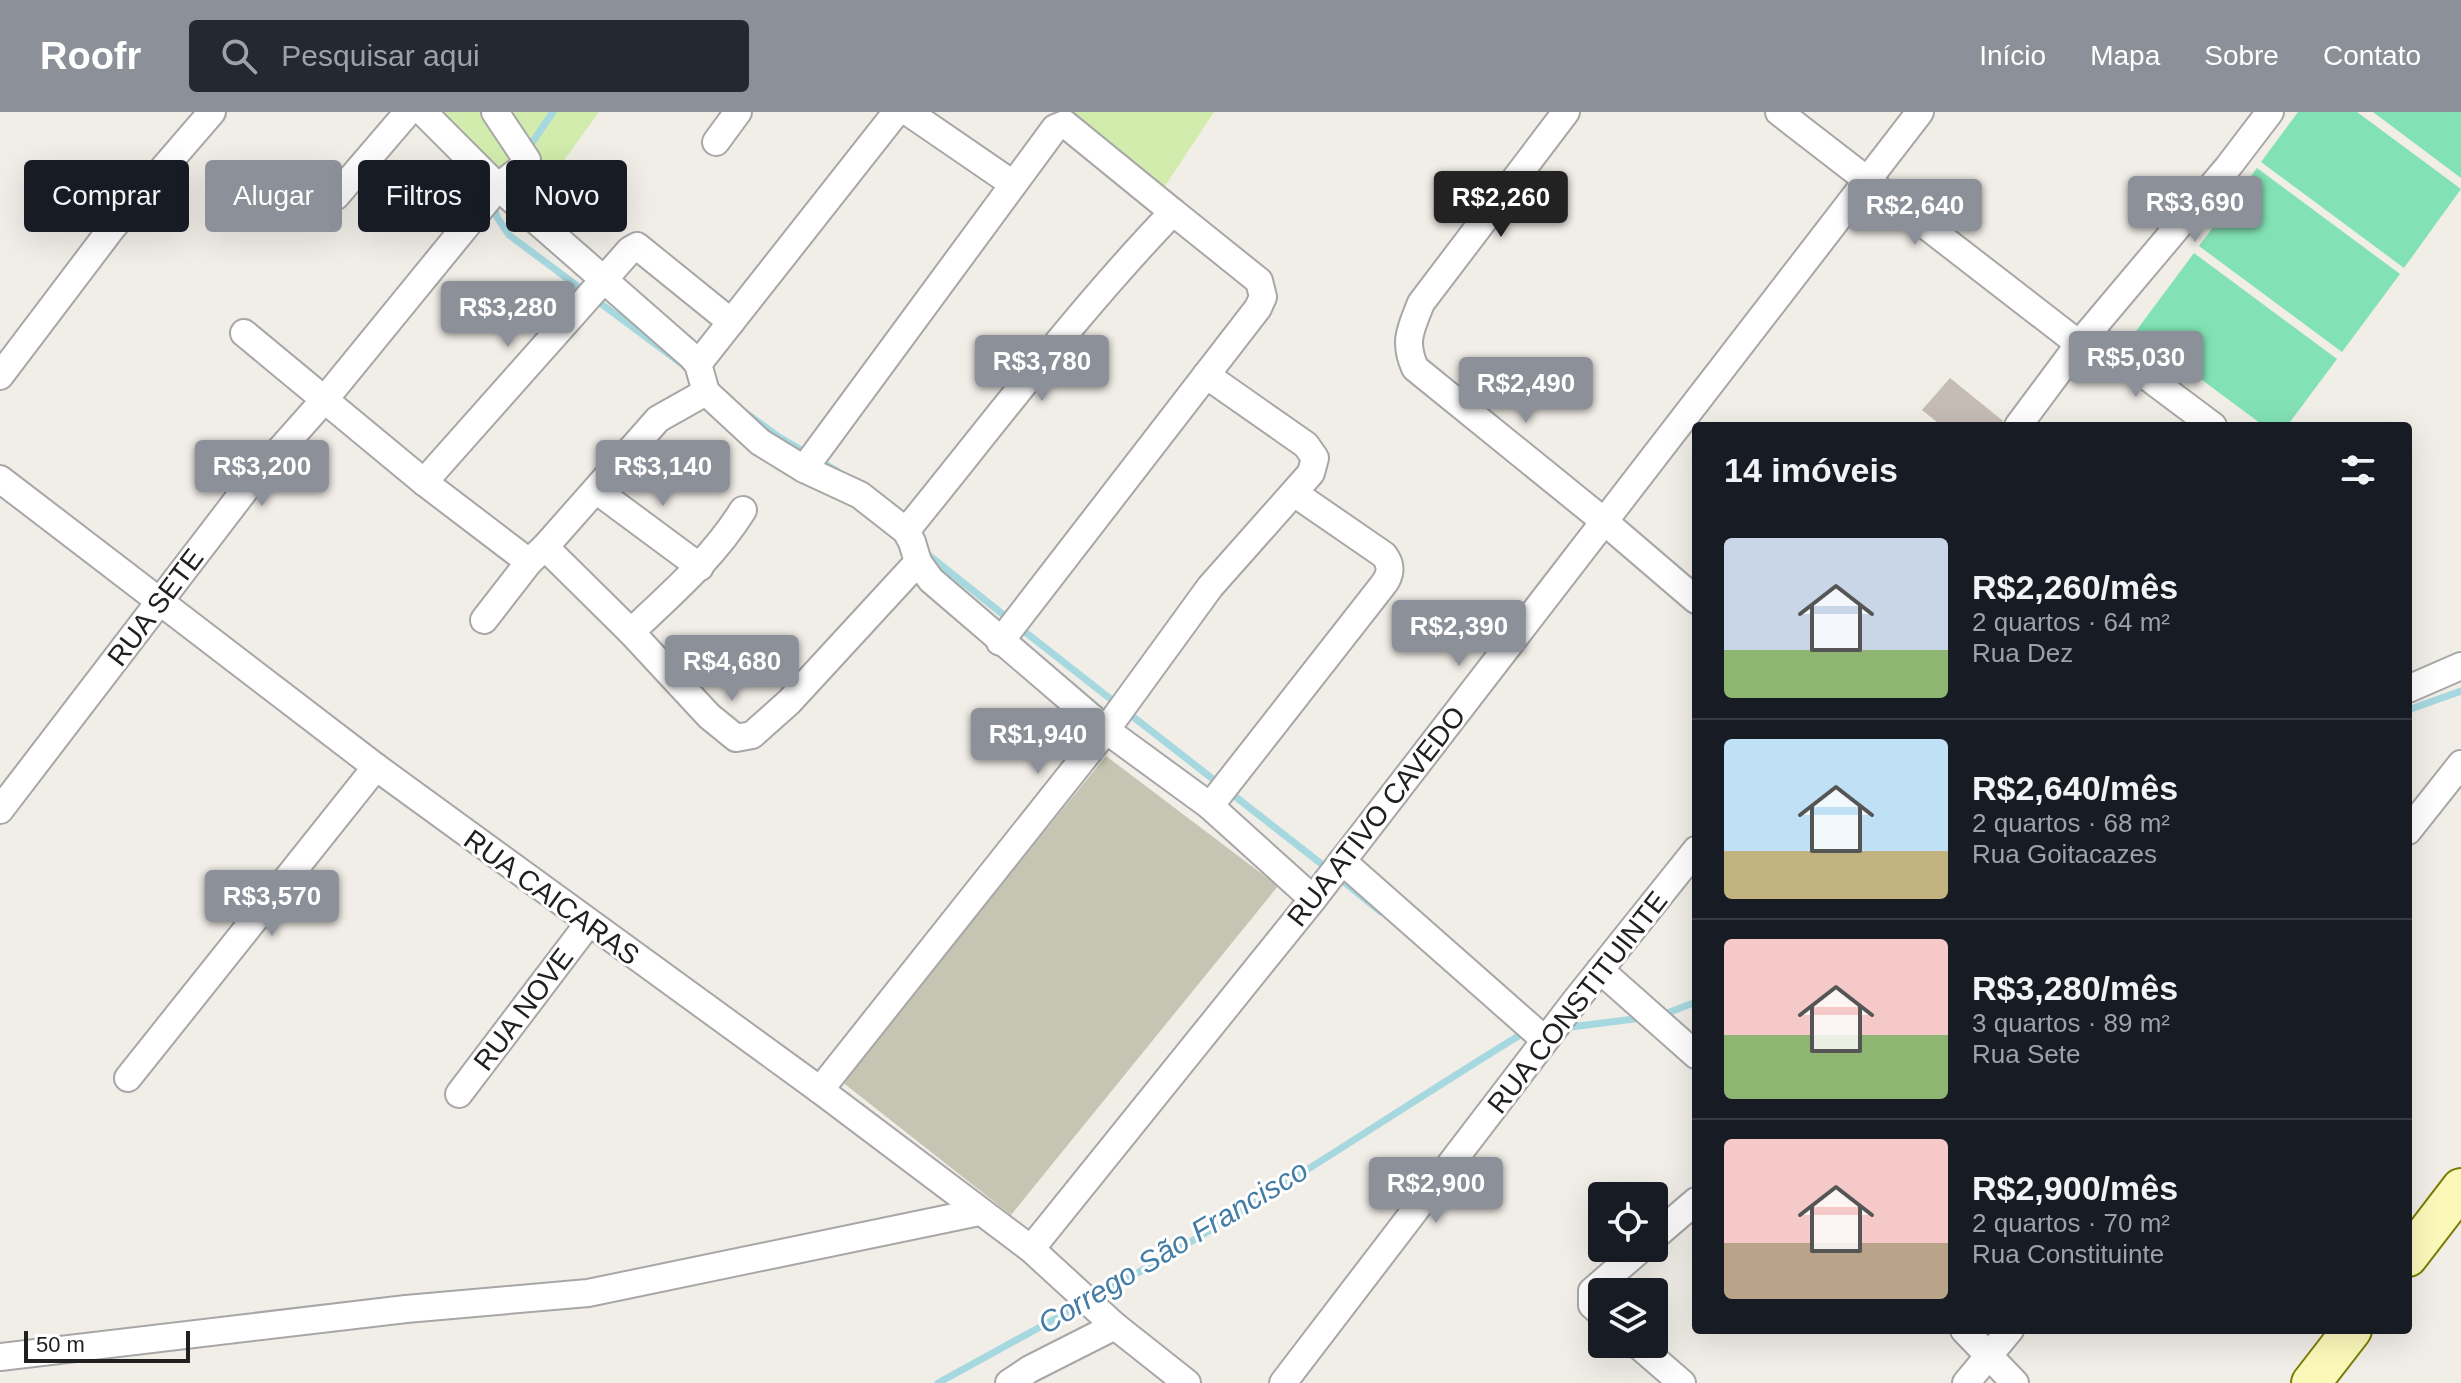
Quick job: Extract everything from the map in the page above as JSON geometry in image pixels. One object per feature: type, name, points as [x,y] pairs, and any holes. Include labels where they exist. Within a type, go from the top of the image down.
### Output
[{"type":"street","points":[[0,376],[112,228],[212,112]]},
{"type":"street","points":[[342,189],[408,112]]},
{"type":"street","points":[[423,112],[498,187],[698,364],[706,392],[760,442],[804,469],[860,495],[906,531],[918,562],[931,580],[1106,730],[1210,806],[1313,899]]},
{"type":"street","name":"RUA SETE","points":[[0,810],[248,486],[325,399],[498,187],[524,166],[527,160],[495,112]]},
{"type":"street","points":[[716,142],[738,112]]},
{"type":"street","points":[[698,364],[895,114],[901,112]]},
{"type":"street","points":[[908,112],[1013,184]]},
{"type":"street","points":[[1566,112],[1421,303],[1408,336],[1407,351],[1415,368],[1692,597]]},
{"type":"street","points":[[1779,112],[2084,338],[2207,422]]},
{"type":"street","name":"RUA ATIVO CAVEDO","points":[[1031,1249],[1313,899],[1920,112]]},
{"type":"street","points":[[2021,422],[2084,338],[2228,167],[2270,112]]},
{"type":"street","points":[[804,469],[1055,128],[1065,124],[1259,281],[1263,297],[1258,308],[1000,642]]},
{"type":"street","points":[[906,531],[1064,336],[1173,212]]},
{"type":"street","points":[[424,482],[604,278],[637,246],[731,322]]},
{"type":"street","points":[[244,333],[424,482],[537,554],[631,632],[709,716],[736,738],[752,735],[789,702],[918,562]]},
{"type":"street","points":[[820,1090],[1106,730],[1210,587],[1315,466],[1314,452],[1206,375]]},
{"type":"street","points":[[484,620],[537,554],[658,419],[706,392]]},
{"type":"street","name":"RUA CAICARAS","points":[[0,479],[376,767],[820,1090],[1031,1249],[1109,1321],[1187,1383]]},
{"type":"street","points":[[596,490],[700,567]]},
{"type":"street","points":[[1210,806],[1383,585],[1389,573],[1384,555],[1294,493]]},
{"type":"street","points":[[631,632],[700,567],[727,536],[743,510]]},
{"type":"street","points":[[2412,687],[2461,666]]},
{"type":"street","points":[[2412,826],[2461,764]]},
{"type":"street","points":[[128,1078],[376,767]]},
{"type":"street","name":"RUA CONSTITUINTE","points":[[1283,1383],[1539,1033],[1576,1000],[1692,855]]},
{"type":"street","points":[[1342,861],[1539,1033]]},
{"type":"street","name":"RUA NOVE","points":[[459,1094],[588,924]]},
{"type":"street","points":[[1600,970],[1692,1051]]},
{"type":"street","points":[[1668,1225],[1692,1204]]},
{"type":"street","points":[[2412,1253],[2455,1207]]},
{"type":"street","points":[[0,1357],[406,1309],[588,1293],[979,1212]]},
{"type":"street","points":[[1617,1278],[1631,1262]]},
{"type":"street","points":[[1009,1383],[1109,1321]]},
{"type":"street","points":[[1968,1334],[2015,1383]]},
{"type":"street","points":[[1966,1383],[2007,1334]]},
{"type":"street","points":[[2311,1383],[2349,1334]]},
{"type":"street","points":[[1653,1358],[1682,1383]]},
{"type":"shaded area","points":[[1106,756],[1278,886],[1011,1215],[841,1081]]},
{"type":"green space","points":[[436,112],[599,112],[564,160],[506,160],[506,173]]},
{"type":"green space","points":[[1069,112],[1214,112],[1161,192]]},
{"type":"green space","points":[[2298,112],[2357,112],[2461,189],[2404,268],[2261,162]]},
{"type":"green space","points":[[2373,112],[2461,112],[2461,178]]},
{"type":"green space","points":[[2257,168],[2400,274],[2342,352],[2199,246]]},
{"type":"green space","points":[[2194,253],[2337,359],[2290,422],[2259,422],[2136,331]]},
{"type":"building","points":[[1950,378],[2003,421],[1937,422],[1922,410]]},
{"type":"waterway","points":[[527,150],[553,112]]},
{"type":"waterway","points":[[493,204],[497,217],[509,235],[682,364]]},
{"type":"waterway","points":[[746,413],[779,437],[837,471]]},
{"type":"waterway","points":[[926,553],[1010,620]]},
{"type":"waterway","points":[[1020,628],[1117,704]]},
{"type":"waterway","points":[[2412,709],[2461,691]]},
{"type":"waterway","points":[[1127,712],[1328,869]]},
{"type":"waterway","points":[[1338,877],[1381,912]]},
{"type":"waterway","points":[[1662,1015],[1692,1004]]},
{"type":"waterway","points":[[1563,1028],[1642,1018]]},
{"type":"waterway","name":"Corrego São Francisco","points":[[1093,1298],[1257,1201],[1525,1032]]},
{"type":"waterway","name":"Corrego São Francisco","points":[[938,1383],[1082,1304]]}]
